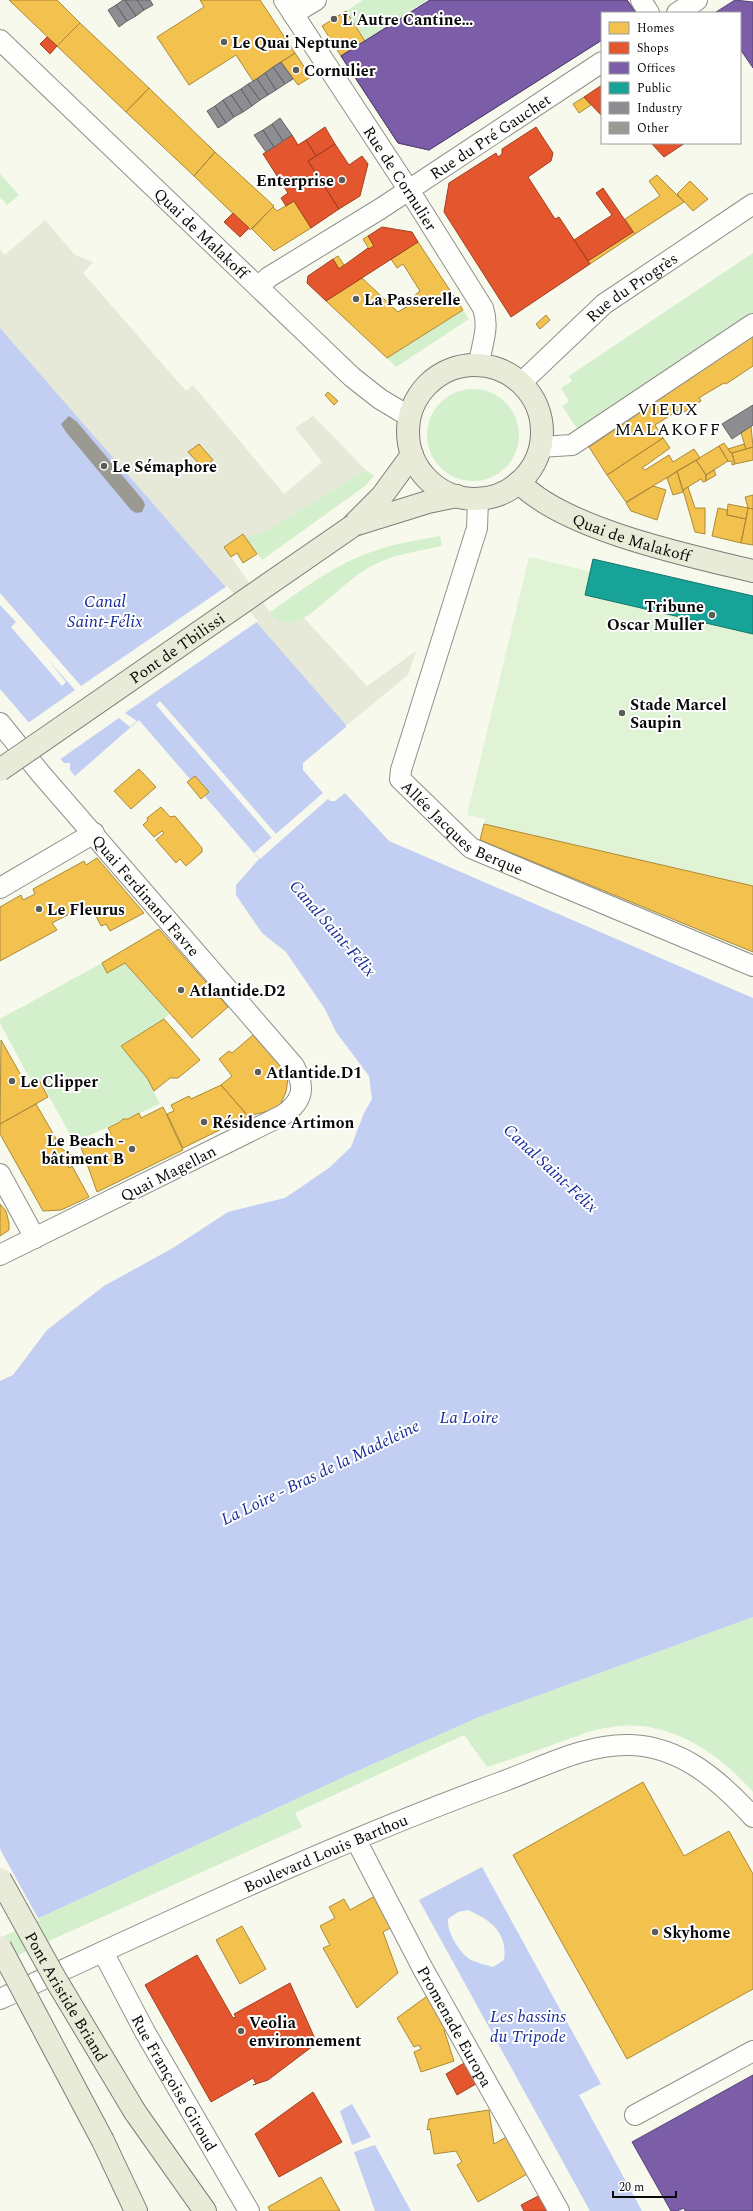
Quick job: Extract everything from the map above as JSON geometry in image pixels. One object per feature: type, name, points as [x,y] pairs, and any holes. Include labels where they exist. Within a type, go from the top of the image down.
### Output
[{"type":"main road","points":[[479,365],[495,368],[520,383],[529,392],[539,412],[542,424],[540,447],[533,467],[519,482],[500,494],[467,498],[447,493],[429,481],[416,464],[412,455],[408,430],[410,417],[418,398],[431,381],[449,370],[479,365]]},
{"type":"main road","name":"Pont de Tbilissi","points":[[0,770],[354,525],[382,496],[412,455]]},
{"type":"main road","name":"Quai de Malakoff","points":[[519,482],[529,493],[589,524],[647,543],[753,570]]},
{"type":"main road","name":"Pont de Tbilissi","points":[[354,525],[428,502],[467,498]]},
{"type":"main road","name":"Pont Aristide Briand","points":[[0,1880],[56,1980],[135,2112],[205,2211]]},
{"type":"main road","points":[[0,1947],[103,2141],[136,2211]]},
{"type":"street","points":[[289,7],[316,0]]},
{"type":"street","points":[[641,0],[648,12]]},
{"type":"street","points":[[679,12],[697,0]]},
{"type":"street","name":"Rue de Cornulier","points":[[289,7],[408,189],[483,308],[486,317],[486,333],[479,365]]},
{"type":"street","name":"Quai de Malakoff","points":[[0,40],[352,377],[380,399],[410,417]]},
{"type":"street","name":"Rue du Pré Gauchet","points":[[258,287],[269,277],[408,189],[601,63]]},
{"type":"street","name":"Rue du Progrès","points":[[520,383],[604,304],[753,204]]},
{"type":"street","points":[[540,447],[572,445],[753,324]]},
{"type":"street","name":"Allée Jacques Berque","points":[[467,498],[477,528],[400,770],[400,779],[471,848],[753,966]]},
{"type":"street","name":"Quai Ferdinand Favre","points":[[0,723],[41,774],[94,833],[294,1066]]},
{"type":"street","points":[[0,888],[94,833]]},
{"type":"street","name":"Quai Magellan","points":[[0,1255],[283,1115],[295,1106],[302,1092],[300,1078],[294,1066]]},
{"type":"street","points":[[0,1174],[35,1238]]},
{"type":"street","name":"Boulevard Louis Barthou","points":[[0,1999],[356,1840],[444,1803],[584,1752],[625,1745],[662,1750],[687,1760],[711,1776],[753,1817]]},
{"type":"street","name":"Promenade Europa","points":[[356,1840],[423,1969],[559,2211]]},
{"type":"street","name":"Rue Françoise Giroud","points":[[103,1952],[145,2032],[249,2211]]},
{"type":"street","points":[[635,2116],[753,2051]]},
{"type":"green space","points":[[363,0],[427,0],[365,41],[346,11]]},
{"type":"green space","points":[[0,174],[19,195],[7,205],[0,197]]},
{"type":"green space","points":[[753,253],[753,314],[578,430],[562,406],[569,401],[561,388],[572,381],[569,376]]},
{"type":"green space","points":[[463,310],[469,319],[396,367],[387,358]]},
{"type":"green space","points":[[473,389],[491,392],[506,402],[516,417],[519,435],[516,453],[506,468],[491,478],[473,481],[455,478],[440,468],[430,453],[427,435],[430,417],[440,402],[455,392]]},
{"type":"green space","points":[[366,470],[374,476],[365,486],[262,560],[246,539],[257,532],[259,535]]},
{"type":"green space","points":[[440,536],[442,546],[388,559],[368,568],[352,579],[317,609],[300,620],[293,623],[283,623],[269,613],[320,578],[360,556],[390,546]]},
{"type":"green space","name":"Stade Marcel Saupin","points":[[529,557],[753,610],[753,886],[484,824],[485,819],[467,815]]},
{"type":"green space","points":[[102,963],[107,973],[125,963],[170,1013],[164,1019],[121,1046],[147,1078],[160,1104],[74,1142],[40,1080],[32,1083],[0,1023],[0,1019]]},
{"type":"green space","points":[[753,1617],[753,1792],[724,1764],[708,1752],[672,1733],[653,1728],[633,1726],[599,1729],[487,1767],[464,1735],[295,1813],[302,1827],[0,1963],[0,1936],[346,1776],[479,1717]]},
{"type":"shaded area","points":[[45,220],[75,255],[93,262],[83,273],[186,391],[193,385],[284,494],[322,462],[295,428],[313,416],[366,470],[259,535],[256,533],[246,539],[242,534],[224,547],[274,618],[287,623],[294,623],[304,618],[367,686],[416,651],[408,675],[346,726],[0,328],[0,250],[5,255]]},
{"type":"water","name":"La Loire","points":[[0,328],[345,724],[346,727],[303,763],[303,770],[330,801],[335,801],[345,793],[389,841],[753,998],[753,1617],[479,1717],[346,1776],[0,1936],[0,1381],[13,1375],[47,1330],[104,1286],[173,1248],[228,1212],[285,1198],[329,1168],[351,1147],[364,1113],[372,1099],[369,1076],[336,1032],[325,1009],[286,952],[262,933],[236,895],[236,885],[259,859],[139,720],[75,776],[70,770],[70,763],[64,763],[0,689]],"holes":[[[160,701],[276,834],[272,838],[156,705]]]},
{"type":"water","name":"Les bassins du Tripode","points":[[482,1867],[601,2084],[579,2095],[642,2211],[590,2211],[419,1900]],"holes":[[[468,1910],[491,1923],[500,1935],[503,1942],[505,1951],[504,1960],[493,1967],[473,1961],[467,1957],[458,1947],[449,1930],[448,1919],[458,1912]]]},
{"type":"water","points":[[352,2104],[371,2137],[352,2145],[340,2111]]},
{"type":"water","points":[[375,2145],[411,2211],[375,2211],[354,2152]]},
{"type":"pier","points":[[227,586],[258,621],[125,713],[137,721],[130,727],[119,718],[59,760],[28,723],[75,690],[48,660],[66,682],[62,686],[11,627],[16,622],[0,605],[0,593],[81,686]]},
{"type":"pier","points":[[324,792],[329,798],[260,859],[254,853]]},
{"type":"pier","points":[[0,1849],[39,1920],[0,1938]]},
{"type":"building: Homes","points":[[9,0],[57,0],[80,23],[57,46]]},
{"type":"building: Homes","name":"Le Quai Neptune","points":[[200,0],[260,0],[295,53],[253,81],[236,55],[189,85],[157,37],[204,7]]},
{"type":"building: Homes","points":[[346,11],[365,41],[341,56],[322,26]]},
{"type":"building: Homes","points":[[80,23],[149,88],[126,112],[57,46]]},
{"type":"building: Homes","name":"Cornulier","points":[[295,53],[311,77],[298,85],[281,62]]},
{"type":"building: Homes","points":[[149,88],[215,152],[194,176],[126,112]]},
{"type":"building: Homes","points":[[584,97],[591,105],[579,113],[573,104]]},
{"type":"building: Homes","points":[[215,152],[274,206],[250,230],[194,176]]},
{"type":"building: Homes","points":[[657,175],[684,202],[635,234],[625,219],[660,196],[649,181]]},
{"type":"building: Homes","points":[[690,181],[708,199],[693,211],[677,194]]},
{"type":"building: Homes","points":[[294,201],[311,228],[274,251],[252,229],[273,207],[277,211]]},
{"type":"building: Homes","points":[[633,232],[635,234],[590,264],[588,261]]},
{"type":"building: Homes","points":[[368,236],[374,246],[369,249],[363,239]]},
{"type":"building: Homes","name":"La Passerelle","points":[[418,242],[463,310],[387,358],[326,301],[362,278],[398,312],[416,301],[414,296],[420,291],[403,264],[397,268],[391,259]]},
{"type":"building: Homes","points":[[338,256],[344,265],[339,269],[333,259]]},
{"type":"building: Homes","points":[[546,315],[550,320],[540,329],[536,324]]},
{"type":"building: Homes","points":[[753,336],[753,366],[726,384],[724,383],[699,398],[701,401],[684,412],[682,408],[655,425],[663,438],[607,475],[589,447]]},
{"type":"building: Homes","points":[[328,392],[338,401],[334,405],[325,395]]},
{"type":"building: Homes","points":[[751,426],[753,447],[746,449],[741,433]]},
{"type":"building: Homes","points":[[663,438],[670,448],[642,468],[645,470],[669,455],[673,462],[694,449],[700,458],[626,502],[607,475]]},
{"type":"building: Homes","points":[[724,443],[732,453],[735,464],[732,465],[732,462],[728,461],[719,446]]},
{"type":"building: Homes","points":[[199,444],[213,460],[203,468],[188,452]]},
{"type":"building: Homes","points":[[744,444],[746,449],[731,453],[728,449]]},
{"type":"building: Homes","points":[[719,446],[728,461],[706,475],[696,460]]},
{"type":"building: Homes","points":[[753,447],[753,460],[735,464],[732,453]]},
{"type":"building: Homes","points":[[696,460],[706,475],[706,481],[703,482],[701,479],[683,490],[677,471]]},
{"type":"building: Homes","points":[[714,470],[716,475],[706,481],[706,475]]},
{"type":"building: Homes","points":[[677,471],[683,492],[673,495],[667,478]]},
{"type":"building: Homes","points":[[653,486],[666,490],[657,520],[631,511],[626,503]]},
{"type":"building: Homes","points":[[688,487],[695,508],[705,508],[705,534],[695,532],[683,490]]},
{"type":"building: Homes","points":[[753,495],[753,509],[748,508],[745,497]]},
{"type":"building: Homes","points":[[728,504],[748,508],[746,519],[727,515]]},
{"type":"building: Homes","points":[[718,508],[727,510],[727,515],[746,519],[741,543],[712,536]]},
{"type":"building: Homes","points":[[748,508],[753,509],[753,545],[741,543]]},
{"type":"building: Homes","points":[[243,534],[257,554],[243,563],[237,553],[231,557],[224,547]]},
{"type":"building: Homes","points":[[139,769],[156,787],[131,809],[114,791]]},
{"type":"building: Homes","points":[[195,776],[209,792],[201,799],[187,782]]},
{"type":"building: Homes","points":[[161,807],[170,817],[175,816],[202,848],[202,852],[186,866],[180,859],[176,863],[156,840],[164,833],[162,831],[154,837],[143,825],[148,820],[147,818]]},
{"type":"building: Homes","points":[[484,824],[753,886],[753,952],[480,840]]},
{"type":"building: Homes","name":"Le Fleurus","points":[[97,858],[144,913],[110,931],[106,924],[101,926],[92,908],[87,910],[85,906],[52,923],[57,930],[0,961],[0,907],[21,895],[23,900],[35,894],[33,889],[84,861],[86,865]]},
{"type":"building: Homes","name":"Atlantide.D2","points":[[159,929],[228,1007],[192,1038],[125,963],[107,973],[102,963]]},
{"type":"building: Homes","points":[[164,1019],[200,1060],[178,1078],[170,1078],[154,1091],[147,1078],[121,1046]]},
{"type":"building: Homes","name":"Atlantide.D1","points":[[253,1035],[286,1069],[288,1078],[286,1092],[281,1103],[273,1110],[248,1116],[221,1085],[232,1076],[219,1059],[229,1051],[232,1053]]},
{"type":"building: Homes","name":"Le Clipper","points":[[1,1040],[27,1086],[39,1080],[48,1097],[0,1124]]},
{"type":"building: Homes","name":"Résidence Artimon","points":[[221,1085],[248,1116],[183,1148],[167,1114],[174,1111],[171,1105],[189,1096],[191,1099]]},
{"type":"building: Homes","points":[[36,1104],[62,1149],[73,1156],[68,1166],[69,1168],[72,1166],[89,1197],[61,1210],[43,1211],[0,1134],[0,1124]]},
{"type":"building: Homes","name":"Le Beach - bâtiment B","points":[[163,1107],[183,1150],[97,1192],[81,1147],[111,1133],[108,1128],[123,1119],[128,1119],[139,1113],[141,1118]]},
{"type":"building: Homes","points":[[0,1204],[6,1211],[9,1230],[0,1236]]},
{"type":"building: Homes","name":"Skyhome","points":[[643,1782],[684,1856],[729,1831],[753,1874],[753,1989],[627,2059],[513,1855]]},
{"type":"building: Homes","points":[[375,1896],[392,1927],[383,1932],[398,1973],[357,2008],[323,1948],[330,1945],[320,1926],[335,1918],[329,1907],[344,1899],[350,1910]]},
{"type":"building: Homes","points":[[242,1926],[266,1969],[240,1984],[216,1940]]},
{"type":"building: Homes","points":[[430,1994],[449,2028],[444,2030],[454,2061],[421,2072],[414,2052],[421,2049],[419,2045],[414,2047],[397,2018]]},
{"type":"building: Homes","points":[[489,2110],[494,2144],[508,2136],[529,2173],[478,2202],[457,2165],[462,2162],[456,2151],[434,2154],[430,2129],[427,2130],[429,2119]]},
{"type":"building: Homes","points":[[321,2177],[340,2211],[270,2211],[268,2207]]},
{"type":"building: Shops","points":[[47,37],[57,46],[50,54],[40,44]]},
{"type":"building: Shops","points":[[601,86],[601,115],[584,97]]},
{"type":"building: Shops","points":[[325,127],[335,144],[316,156],[306,140]]},
{"type":"building: Shops","points":[[536,127],[553,153],[551,161],[528,177],[555,219],[559,217],[590,264],[511,317],[444,212],[449,183],[496,153],[498,157],[502,154],[502,149]]},
{"type":"building: Shops","points":[[292,135],[298,145],[306,140],[316,156],[308,161],[339,209],[311,228],[294,201],[286,206],[281,198],[288,193],[263,154]]},
{"type":"building: Shops","name":"Enterprise","points":[[335,144],[349,165],[362,156],[368,164],[360,196],[339,209],[308,161]]},
{"type":"building: Shops","points":[[652,144],[684,144],[664,157]]},
{"type":"building: Shops","points":[[603,188],[633,232],[588,261],[574,240],[612,215],[596,193]]},
{"type":"building: Shops","points":[[233,213],[249,228],[240,237],[224,222]]},
{"type":"building: Shops","points":[[382,227],[412,232],[418,242],[326,301],[307,283],[308,276],[333,259],[339,269],[368,248],[369,249],[374,246],[368,236]]},
{"type":"building: Shops","name":"Veolia environnement","points":[[197,1955],[233,2018],[236,2017],[234,2014],[290,1983],[317,2043],[268,2080],[256,2084],[253,2078],[211,2102],[145,1985]]},
{"type":"building: Shops","points":[[469,2060],[481,2081],[457,2095],[446,2074]]},
{"type":"building: Shops","points":[[313,2092],[342,2142],[279,2177],[255,2134]]},
{"type":"building: Shops","points":[[544,2193],[554,2211],[524,2211],[521,2205]]},
{"type":"building: Offices","points":[[430,0],[627,0],[635,12],[601,12],[601,41],[429,150],[398,143],[341,56]]},
{"type":"building: Offices","points":[[430,0],[627,0],[635,12],[601,12],[601,41],[429,150],[398,143],[341,56]]},
{"type":"building: Offices","points":[[735,0],[753,2],[753,68],[741,50],[741,12],[716,12]]},
{"type":"building: Offices","points":[[753,2075],[753,2211],[685,2211],[684,2208],[677,2211],[671,2211],[632,2142]]},
{"type":"building: Public","name":"Tribune Oscar Muller","points":[[593,559],[753,596],[753,634],[585,595]]},
{"type":"building: Industry","points":[[125,0],[136,16],[127,21],[116,5]]},
{"type":"building: Industry","points":[[125,0],[137,0],[144,10],[136,16]]},
{"type":"building: Industry","points":[[137,0],[150,0],[153,5],[144,10]]},
{"type":"building: Industry","points":[[116,5],[127,21],[119,27],[108,10]]},
{"type":"building: Industry","points":[[281,62],[293,79],[285,84],[273,67]]},
{"type":"building: Industry","points":[[273,67],[285,84],[276,90],[265,73]]},
{"type":"building: Industry","points":[[265,73],[276,90],[268,95],[257,79]]},
{"type":"building: Industry","points":[[257,79],[268,95],[260,100],[248,84]]},
{"type":"building: Industry","points":[[248,84],[260,100],[252,106],[241,89]]},
{"type":"building: Industry","points":[[241,89],[252,106],[243,112],[231,95]]},
{"type":"building: Industry","points":[[231,95],[243,112],[234,117],[223,100]]},
{"type":"building: Industry","points":[[223,100],[234,117],[226,123],[215,106]]},
{"type":"building: Industry","points":[[215,106],[226,123],[218,128],[207,111]]},
{"type":"building: Industry","points":[[280,118],[292,135],[283,141],[272,124]]},
{"type":"building: Industry","points":[[272,124],[283,141],[274,147],[263,130]]},
{"type":"building: Industry","points":[[263,130],[274,147],[266,152],[254,135]]},
{"type":"building: Industry","points":[[753,405],[753,425],[732,439],[722,424]]},
{"type":"building: Other","name":"Le Sémaphore","points":[[69,416],[77,422],[143,500],[145,505],[142,512],[136,513],[131,510],[66,432],[61,424]]},
{"type":"place","name":"L'Autre Cantine…","points":[[334,19]]},
{"type":"place","name":"Le Quai Neptune","points":[[224,42]]},
{"type":"place","name":"Cornulier","points":[[296,70]]},
{"type":"place","name":"Enterprise","points":[[342,180]]},
{"type":"place","name":"La Passerelle","points":[[356,299]]},
{"type":"place","name":"Le Sémaphore","points":[[104,466]]},
{"type":"place","name":"Tribune Oscar Muller","points":[[712,615]]},
{"type":"place","name":"Stade Marcel Saupin","points":[[622,713]]},
{"type":"place","name":"Le Fleurus","points":[[39,909]]},
{"type":"place","name":"Atlantide.D2","points":[[181,990]]},
{"type":"place","name":"Atlantide.D1","points":[[258,1072]]},
{"type":"place","name":"Le Clipper","points":[[12,1081]]},
{"type":"place","name":"Résidence Artimon","points":[[204,1122]]},
{"type":"place","name":"Le Beach - bâtiment B","points":[[132,1149]]},
{"type":"place","name":"Skyhome","points":[[655,1932]]},
{"type":"place","name":"Veolia environnement","points":[[241,2031]]},
{"type":"district","name":"VIEUX MALAKOFF","points":[[668,419]]},
{"type":"water label","name":"Canal Saint-Félix","points":[[105,611]]},
{"type":"water label","name":"Canal Saint-Félix","points":[[333,928]]},
{"type":"water label","name":"Canal Saint-Félix","points":[[551,1168]]},
{"type":"water label","name":"La Loire - Bras de la Madeleine","points":[[320,1472]]}]
